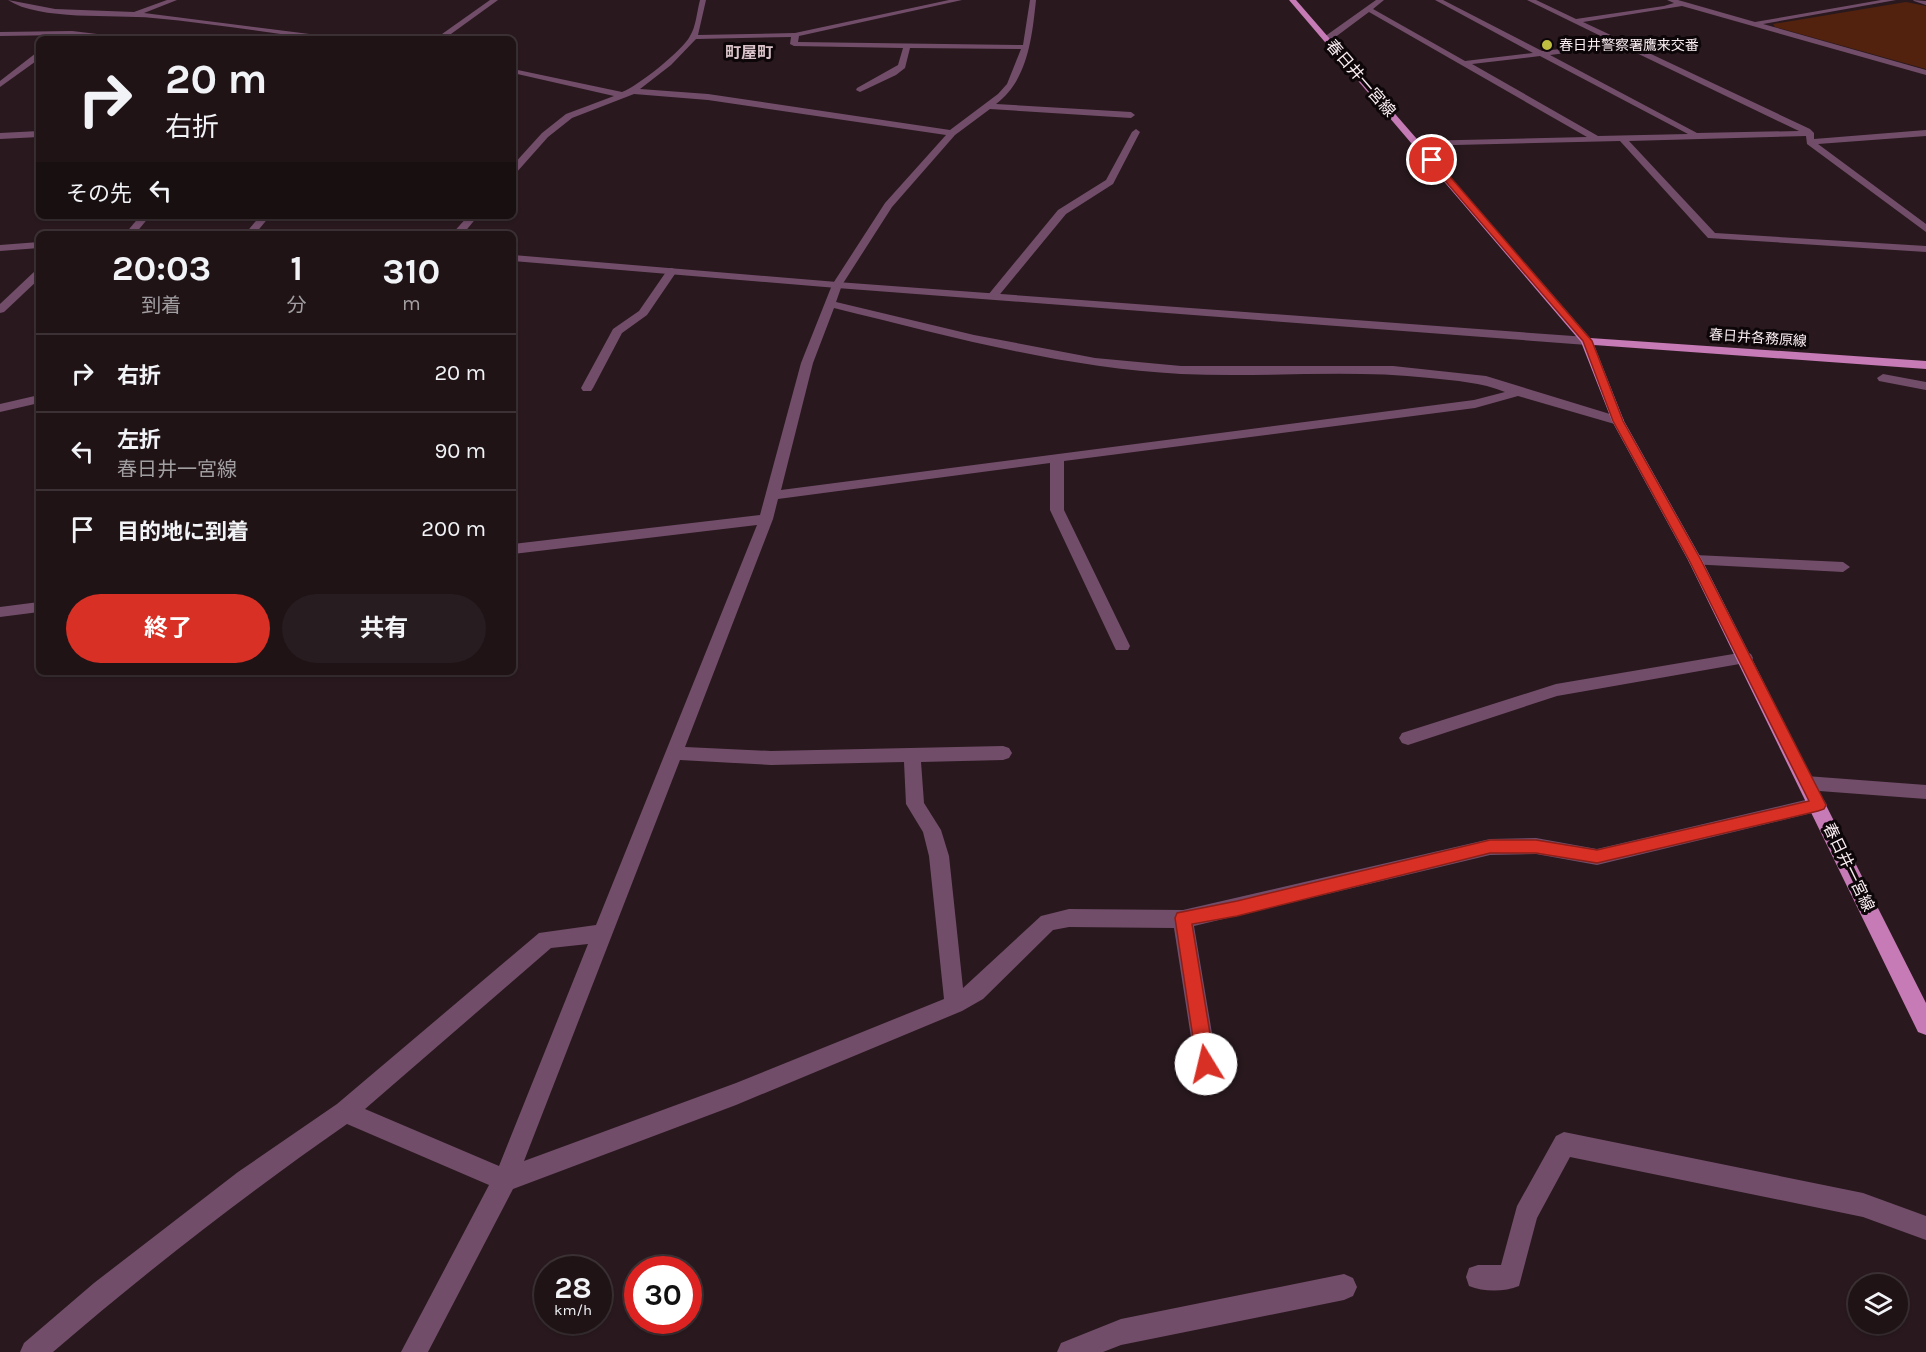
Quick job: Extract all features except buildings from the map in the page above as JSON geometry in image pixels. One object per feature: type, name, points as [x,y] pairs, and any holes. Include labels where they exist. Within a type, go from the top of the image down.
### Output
[{"type":"main road","name":"春日井一宮線","points":[[1292,0],[1587,341],[1618,421],[1695,560],[1745,658],[1926,1025]]},
{"type":"main road","name":"春日井各務原線","points":[[1587,341],[1926,365]]},
{"type":"street","points":[[11,0],[30,8],[133,14],[313,36]]},
{"type":"street","points":[[133,14],[174,0]]},
{"type":"street","points":[[443,36],[495,0]]},
{"type":"street","points":[[516,168],[545,135],[569,116],[628,93],[668,63],[694,37],[703,0]]},
{"type":"street","points":[[694,37],[795,34],[959,0]]},
{"type":"street","points":[[414,1352],[505,1180],[766,519],[807,363],[837,285],[888,205],[952,133],[1011,85],[1025,47],[1033,0]]},
{"type":"street","points":[[1327,39],[1381,0]]},
{"type":"street","points":[[1438,0],[1697,135]]},
{"type":"street","points":[[1530,0],[1810,137],[1926,229]]},
{"type":"street","points":[[1670,0],[1900,63],[1926,73]]},
{"type":"street","points":[[1576,21],[1680,4],[1690,0]]},
{"type":"street","points":[[1753,24],[1893,0]]},
{"type":"street","points":[[1916,0],[1926,3]]},
{"type":"street","points":[[1368,9],[1594,138]]},
{"type":"street","points":[[103,22],[124,14]]},
{"type":"street","points":[[68,36],[93,25]]},
{"type":"street","points":[[0,34],[72,33],[104,36]]},
{"type":"street","points":[[795,34],[794,44],[1025,47]]},
{"type":"street","points":[[1464,63],[1624,44]]},
{"type":"street","points":[[860,90],[894,73],[902,66],[908,45]]},
{"type":"street","points":[[0,85],[36,57]]},
{"type":"street","points":[[516,72],[628,93],[708,98],[952,133]]},
{"type":"street","points":[[987,106],[1131,115]]},
{"type":"street","points":[[992,297],[1062,212],[1110,182],[1136,132]]},
{"type":"street","points":[[1417,144],[1697,135],[1810,137],[1926,133]]},
{"type":"street","points":[[0,136],[36,134]]},
{"type":"street","points":[[1620,137],[1712,236],[1926,249]]},
{"type":"street","points":[[132,231],[142,219]]},
{"type":"street","points":[[252,231],[262,219]]},
{"type":"street","points":[[460,231],[470,219]]},
{"type":"street","points":[[0,248],[36,245]]},
{"type":"street","points":[[516,258],[992,297],[1587,341]]},
{"type":"street","points":[[587,388],[617,331],[643,314],[672,271]]},
{"type":"street","points":[[0,310],[36,276]]},
{"type":"street","points":[[831,304],[974,339],[1095,362],[1181,370],[1394,370],[1486,380],[1518,392],[1618,421]]},
{"type":"street","points":[[1883,378],[1926,386]]},
{"type":"street","points":[[773,495],[1475,404],[1518,392]]},
{"type":"street","points":[[0,408],[36,400]]},
{"type":"street","points":[[1057,458],[1057,510],[1122,646]]},
{"type":"street","points":[[516,549],[766,519]]},
{"type":"street","points":[[1695,560],[1843,567]]},
{"type":"street","points":[[0,612],[36,607]]},
{"type":"street","points":[[1408,738],[1556,690],[1745,658]]},
{"type":"street","points":[[674,753],[771,758],[1004,753]]},
{"type":"street","points":[[912,755],[915,804],[932,830],[939,856],[950,975],[955,1004]]},
{"type":"street","points":[[1806,783],[1926,792]]},
{"type":"street","points":[[345,1112],[505,1180],[736,1094],[955,1004],[976,992],[1048,922],[1068,918],[1183,918],[1237,908],[1490,847],[1536,846],[1597,856],[1818,805]]},
{"type":"street","points":[[1183,918],[1206,1064]]},
{"type":"street","points":[[33,1352],[103,1292],[246,1180],[345,1112],[546,939],[602,933]]},
{"type":"street","points":[[1478,1277],[1510,1277],[1526,1215],[1564,1144],[1863,1204],[1926,1228]]},
{"type":"street","points":[[1070,1352],[1121,1332],[1344,1287]]},
{"type":"shaded area","points":[[1906,2],[1926,6],[1926,69],[1775,27],[1773,24]]},
{"type":"place","name":"春日井警察署鷹来交番","points":[[1547,45]]},
{"type":"district","name":"町屋町","points":[[749,52]]},
{"type":"route","points":[[1206,1064],[1183,918],[1237,908],[1490,847],[1536,846],[1597,856],[1818,805],[1695,560],[1618,421],[1587,341],[1432,160]]}]
